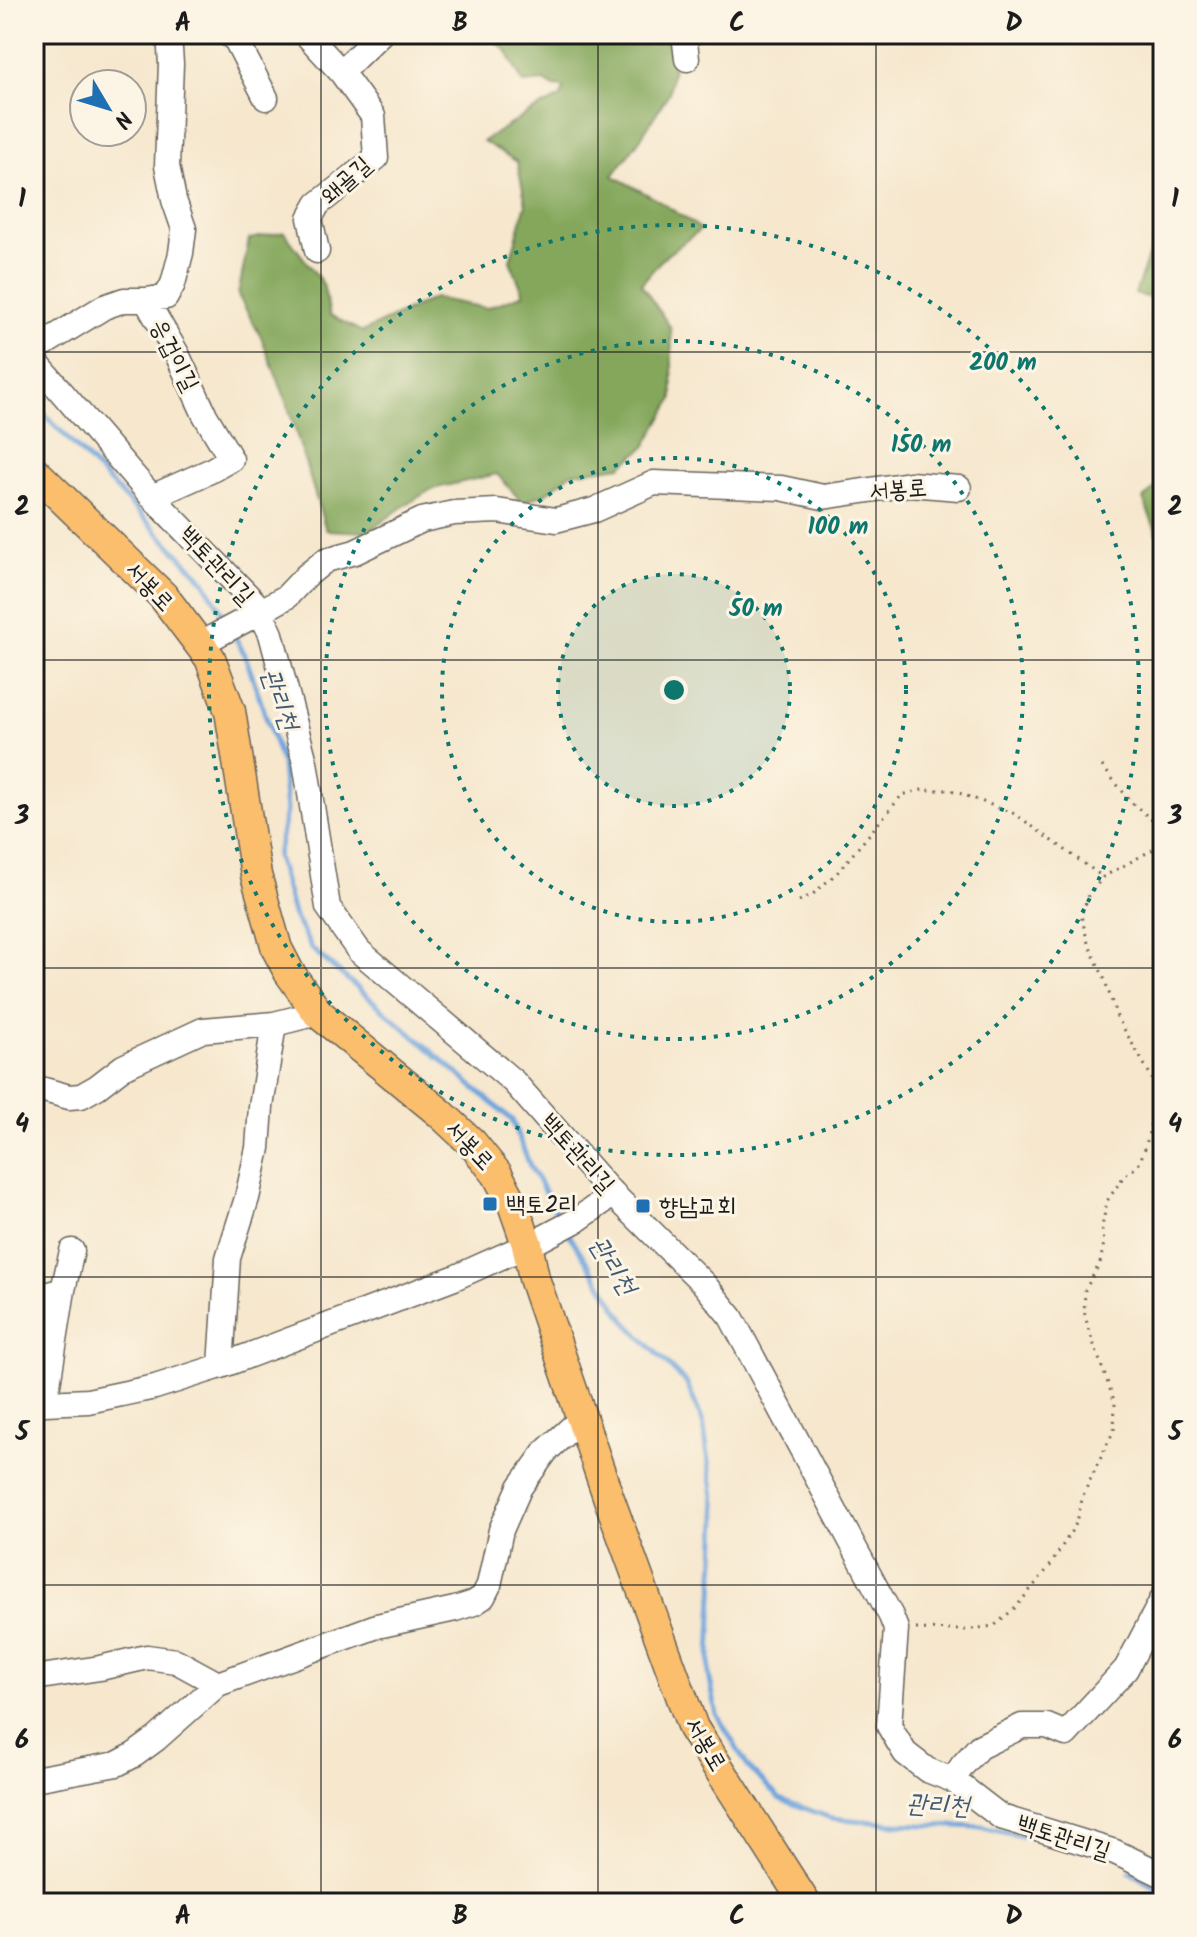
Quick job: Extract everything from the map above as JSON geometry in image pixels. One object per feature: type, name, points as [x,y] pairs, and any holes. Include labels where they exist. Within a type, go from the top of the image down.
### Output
[{"type":"main road","name":"서봉로","points":[[34,471],[163,596],[210,658],[230,711],[238,748],[256,875],[277,949],[289,972],[318,1013],[472,1143],[497,1174],[534,1242],[534,1278],[693,1728],[805,1903]]},
{"type":"street","name":"응겁이길","points":[[152,497],[231,459],[146,300],[166,297],[173,284],[184,229],[167,166],[171,64],[169,34]]},
{"type":"street","name":"왜골길","points":[[306,34],[341,72],[373,116],[376,158],[318,204],[310,218],[317,251]]},
{"type":"street","points":[[341,72],[380,34]]},
{"type":"street","points":[[684,34],[687,59]]},
{"type":"street","points":[[236,36],[266,98]]},
{"type":"street","points":[[34,350],[104,307],[124,300],[146,300]]},
{"type":"street","name":"백토관리길","points":[[34,360],[152,497],[253,601],[256,614],[271,634],[305,762],[328,907],[359,951],[514,1082],[614,1194],[704,1284],[731,1317],[891,1616],[896,1629],[889,1726],[905,1753],[927,1770],[953,1780],[1001,1817],[1115,1852],[1163,1875]]},
{"type":"street","name":"서봉로","points":[[200,644],[286,597],[326,560],[355,552],[422,520],[454,513],[497,511],[556,520],[594,510],[654,483],[781,488],[823,497],[910,484],[959,488]]},
{"type":"street","points":[[34,1087],[69,1097],[81,1096],[123,1067],[203,1030],[274,1024],[318,1013]]},
{"type":"street","points":[[221,1366],[228,1258],[247,1198],[258,1148],[274,1024]]},
{"type":"street","points":[[72,1251],[40,1404],[88,1401],[155,1387],[221,1366],[454,1278],[577,1220],[614,1194]]},
{"type":"street","points":[[34,1298],[63,1290]]},
{"type":"street","points":[[34,1779],[117,1764],[156,1739],[218,1684],[377,1626],[474,1603],[483,1597],[489,1585],[501,1530],[520,1487],[546,1451],[582,1418]]},
{"type":"street","points":[[953,1780],[979,1747],[1022,1726],[1047,1726],[1066,1734],[1126,1669],[1163,1598]]},
{"type":"street","points":[[34,1678],[147,1657],[176,1661],[218,1684]]},
{"type":"path","points":[[896,1629],[964,1630],[994,1626],[1016,1607],[1050,1566],[1077,1522],[1083,1495],[1114,1430],[1115,1403],[1089,1331],[1084,1311],[1085,1290],[1100,1263],[1107,1201],[1124,1176],[1138,1166],[1146,1146],[1157,1093],[1151,1076],[1117,1017],[1081,915],[1089,895],[1103,877],[1152,850],[1162,832],[1132,803],[1102,766]]},
{"type":"path","points":[[799,901],[813,894],[837,873],[902,795],[922,790],[951,790],[1015,814],[1103,877]]},
{"type":"green space","points":[[486,34],[678,34],[669,93],[613,176],[658,200],[701,229],[663,258],[641,284],[671,328],[673,399],[645,447],[621,466],[572,473],[545,494],[522,502],[497,474],[432,489],[368,532],[326,530],[286,400],[260,335],[238,295],[249,239],[284,232],[323,284],[330,315],[362,332],[434,298],[486,308],[524,294],[510,261],[526,204],[517,162],[483,141],[561,97],[564,88],[544,81],[523,83],[506,50]]},
{"type":"green space","points":[[1163,214],[1163,301],[1135,294]]},
{"type":"green space","points":[[1163,481],[1163,548],[1143,499]]},
{"type":"waterway","name":"관리천","points":[[34,403],[204,581],[228,623]]},
{"type":"waterway","name":"관리천","points":[[234,635],[245,655],[282,764],[286,811],[277,856],[293,914],[312,949],[512,1120],[530,1166],[561,1221]]},
{"type":"waterway","name":"관리천","points":[[568,1233],[626,1322],[687,1384],[703,1422],[717,1517],[709,1675],[717,1715],[748,1767],[780,1799],[831,1818],[981,1827],[1026,1837]]},
{"type":"waterway","name":"관리천","points":[[1130,1872],[1163,1892]]},
{"type":"place","name":"백토2리","points":[[490,1204]]},
{"type":"place","name":"향남교회","points":[[643,1206]]}]
